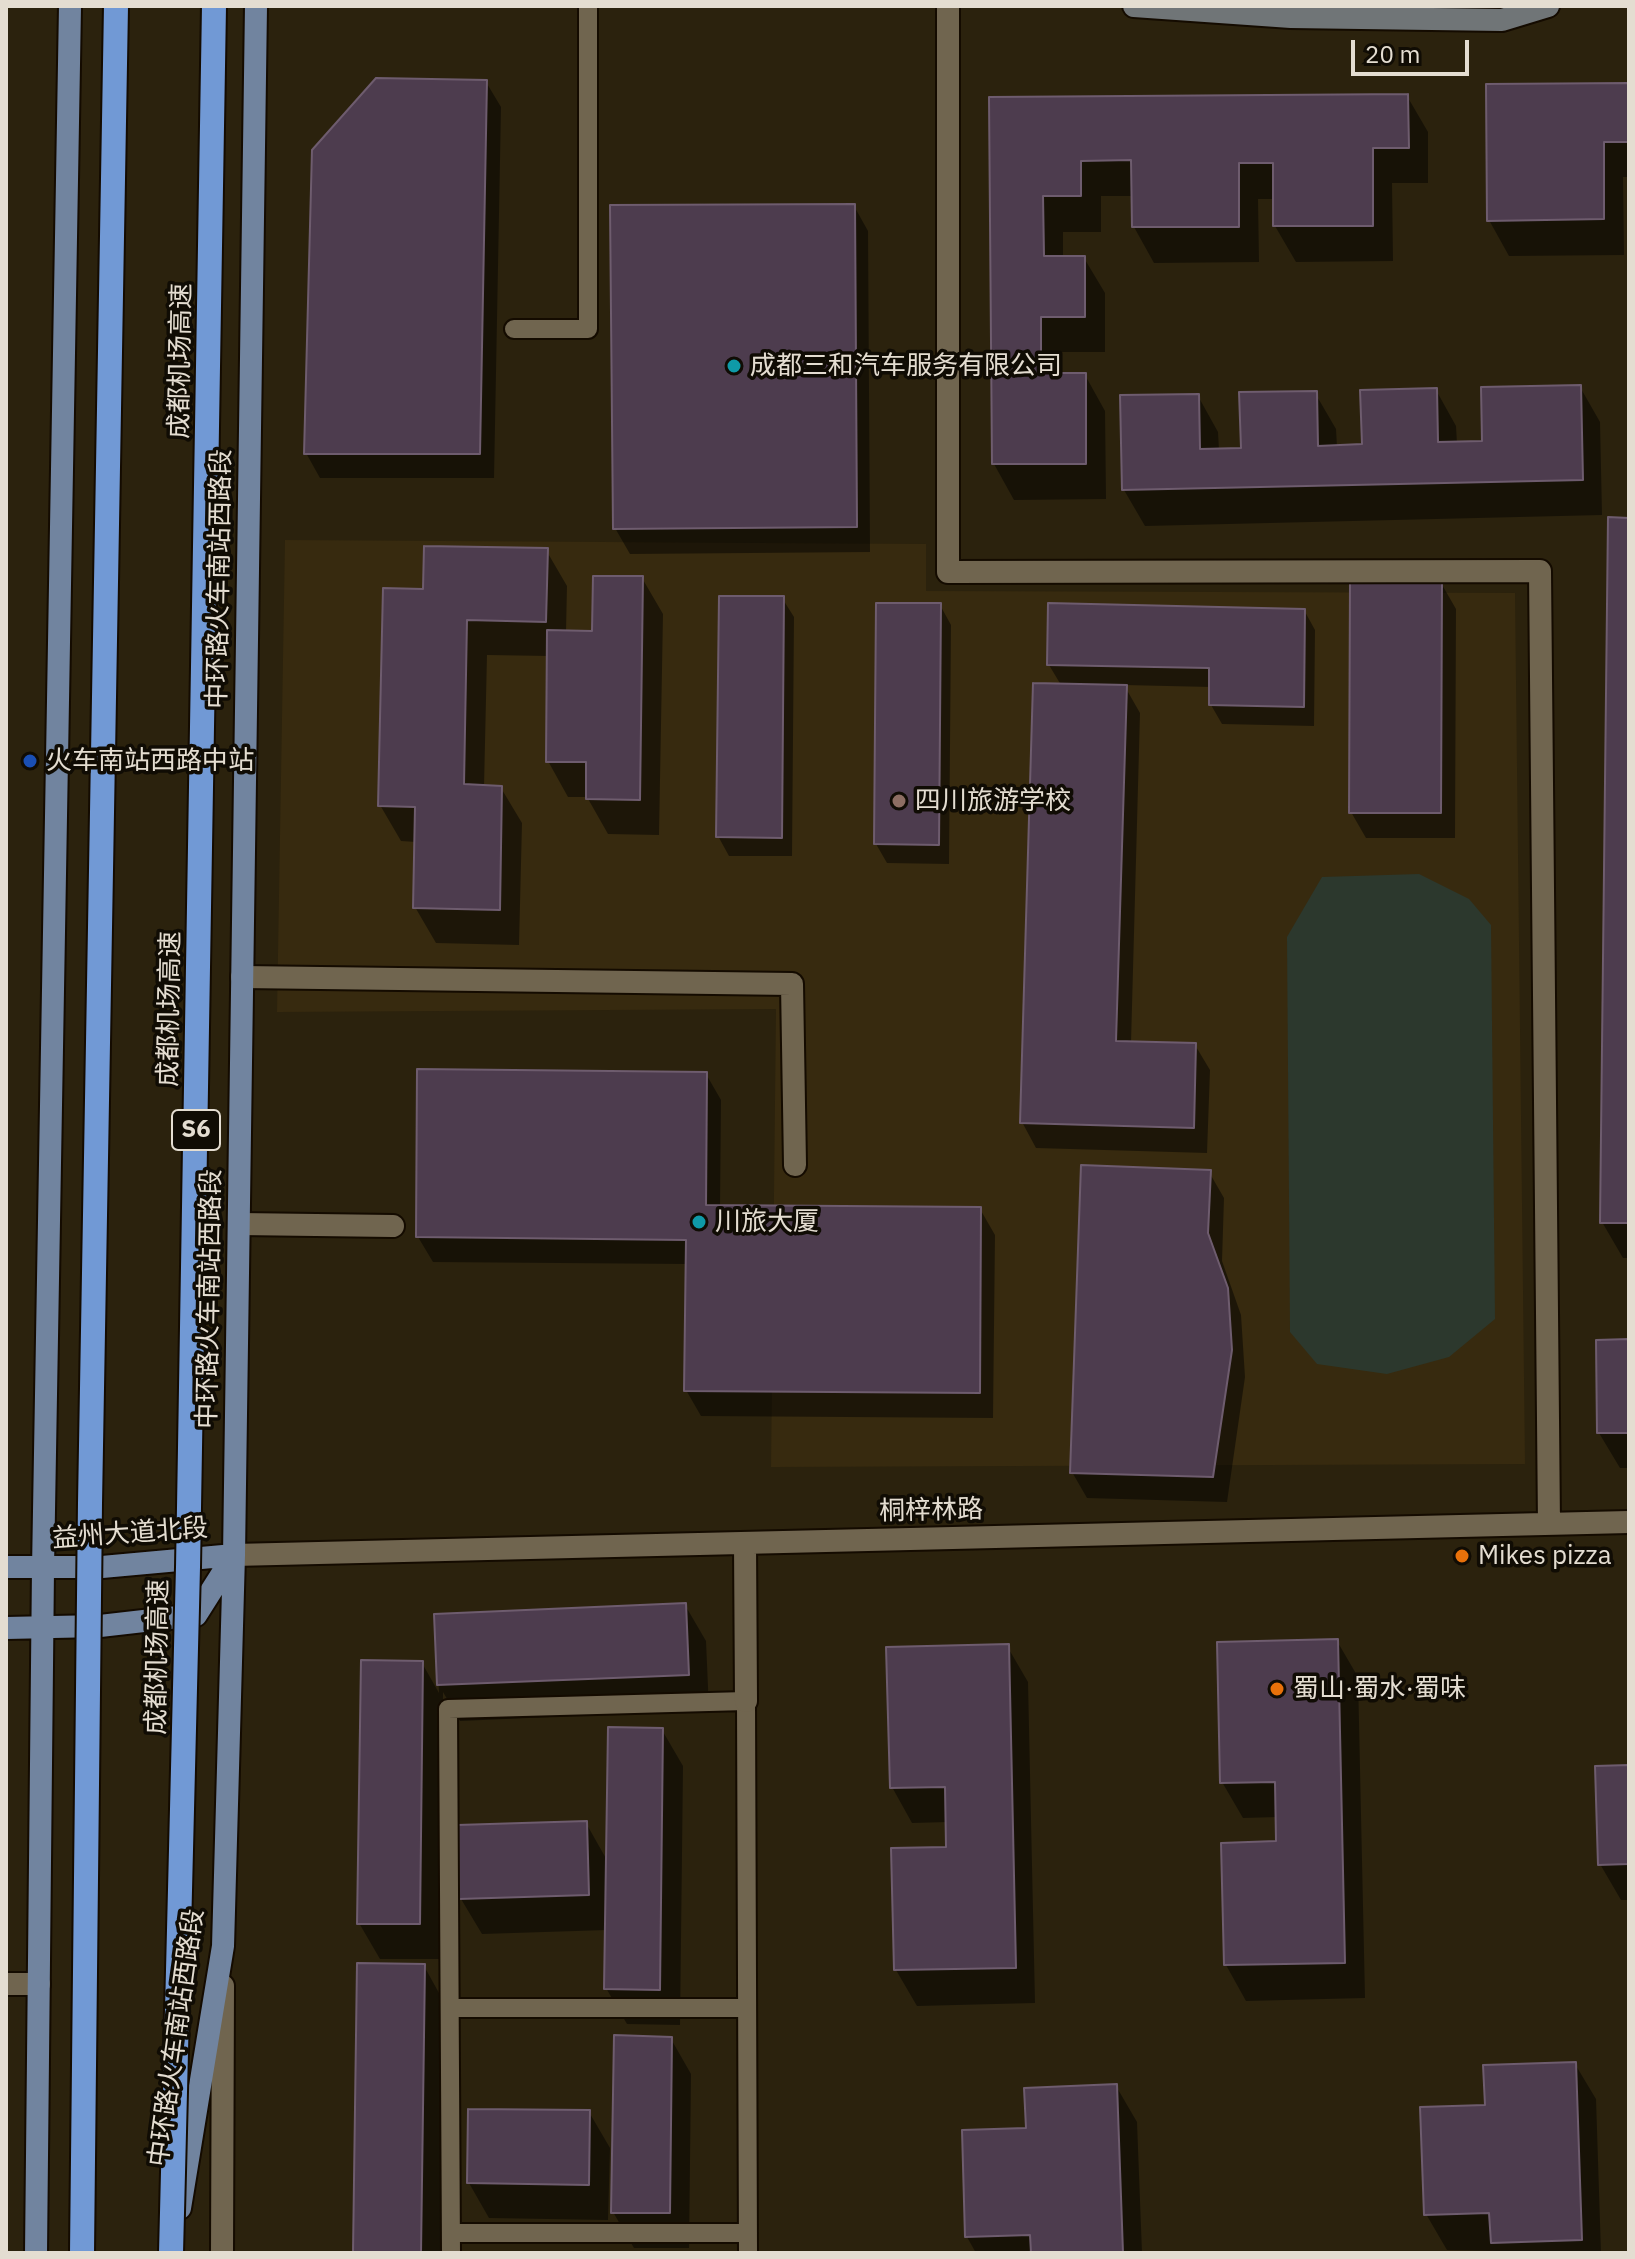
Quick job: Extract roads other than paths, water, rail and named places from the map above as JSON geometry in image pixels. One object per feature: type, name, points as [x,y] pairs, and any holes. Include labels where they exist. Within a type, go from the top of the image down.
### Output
[{"type":"highway","points":[[82,2253],[90,1503],[116,6]]},
{"type":"highway","name":"成都机场高速","points":[[172,2253],[188,1567],[214,6]]},
{"type":"main road","points":[[36,2253],[43,1568],[70,6]]},
{"type":"main road","name":"中环路火车南站西路段","points":[[172,2253],[223,1946],[234,1555],[256,6]]},
{"type":"main road","points":[[1134,6],[1291,17],[1502,20],[1548,6]]},
{"type":"main road","name":"益州大道北段","points":[[6,1567],[102,1567],[234,1555]]},
{"type":"main road","name":"益州大道北段","points":[[6,1628],[43,1629],[196,1615],[234,1555]]},
{"type":"street","points":[[948,6],[948,572],[1540,571],[1549,1524]]},
{"type":"street","points":[[242,977],[792,984],[795,1165]]},
{"type":"street","points":[[239,1224],[393,1226]]},
{"type":"street","name":"桐梓林路","points":[[234,1555],[1629,1522]]},
{"type":"street","points":[[745,1543],[746,1701]]},
{"type":"street","points":[[222,2253],[223,1946]]},
{"type":"street","points":[[6,1984],[39,1984]]},
{"type":"lane","points":[[514,329],[588,329],[588,6]]},
{"type":"lane","points":[[451,2253],[448,1709],[746,1701],[748,2253]]},
{"type":"lane","points":[[450,2008],[747,2008]]},
{"type":"lane","points":[[451,2233],[748,2233]]},
{"type":"place","name":"成都三和汽车服务有限公司","points":[[734,366]]},
{"type":"place","name":"火车南站西路中站","points":[[30,761]]},
{"type":"place","name":"四川旅游学校","points":[[899,801]]},
{"type":"place","name":"川旅大厦","points":[[699,1222]]},
{"type":"place","name":"Mikes pizza","points":[[1462,1556]]},
{"type":"place","name":"蜀山·蜀水·蜀味","points":[[1277,1689]]}]
